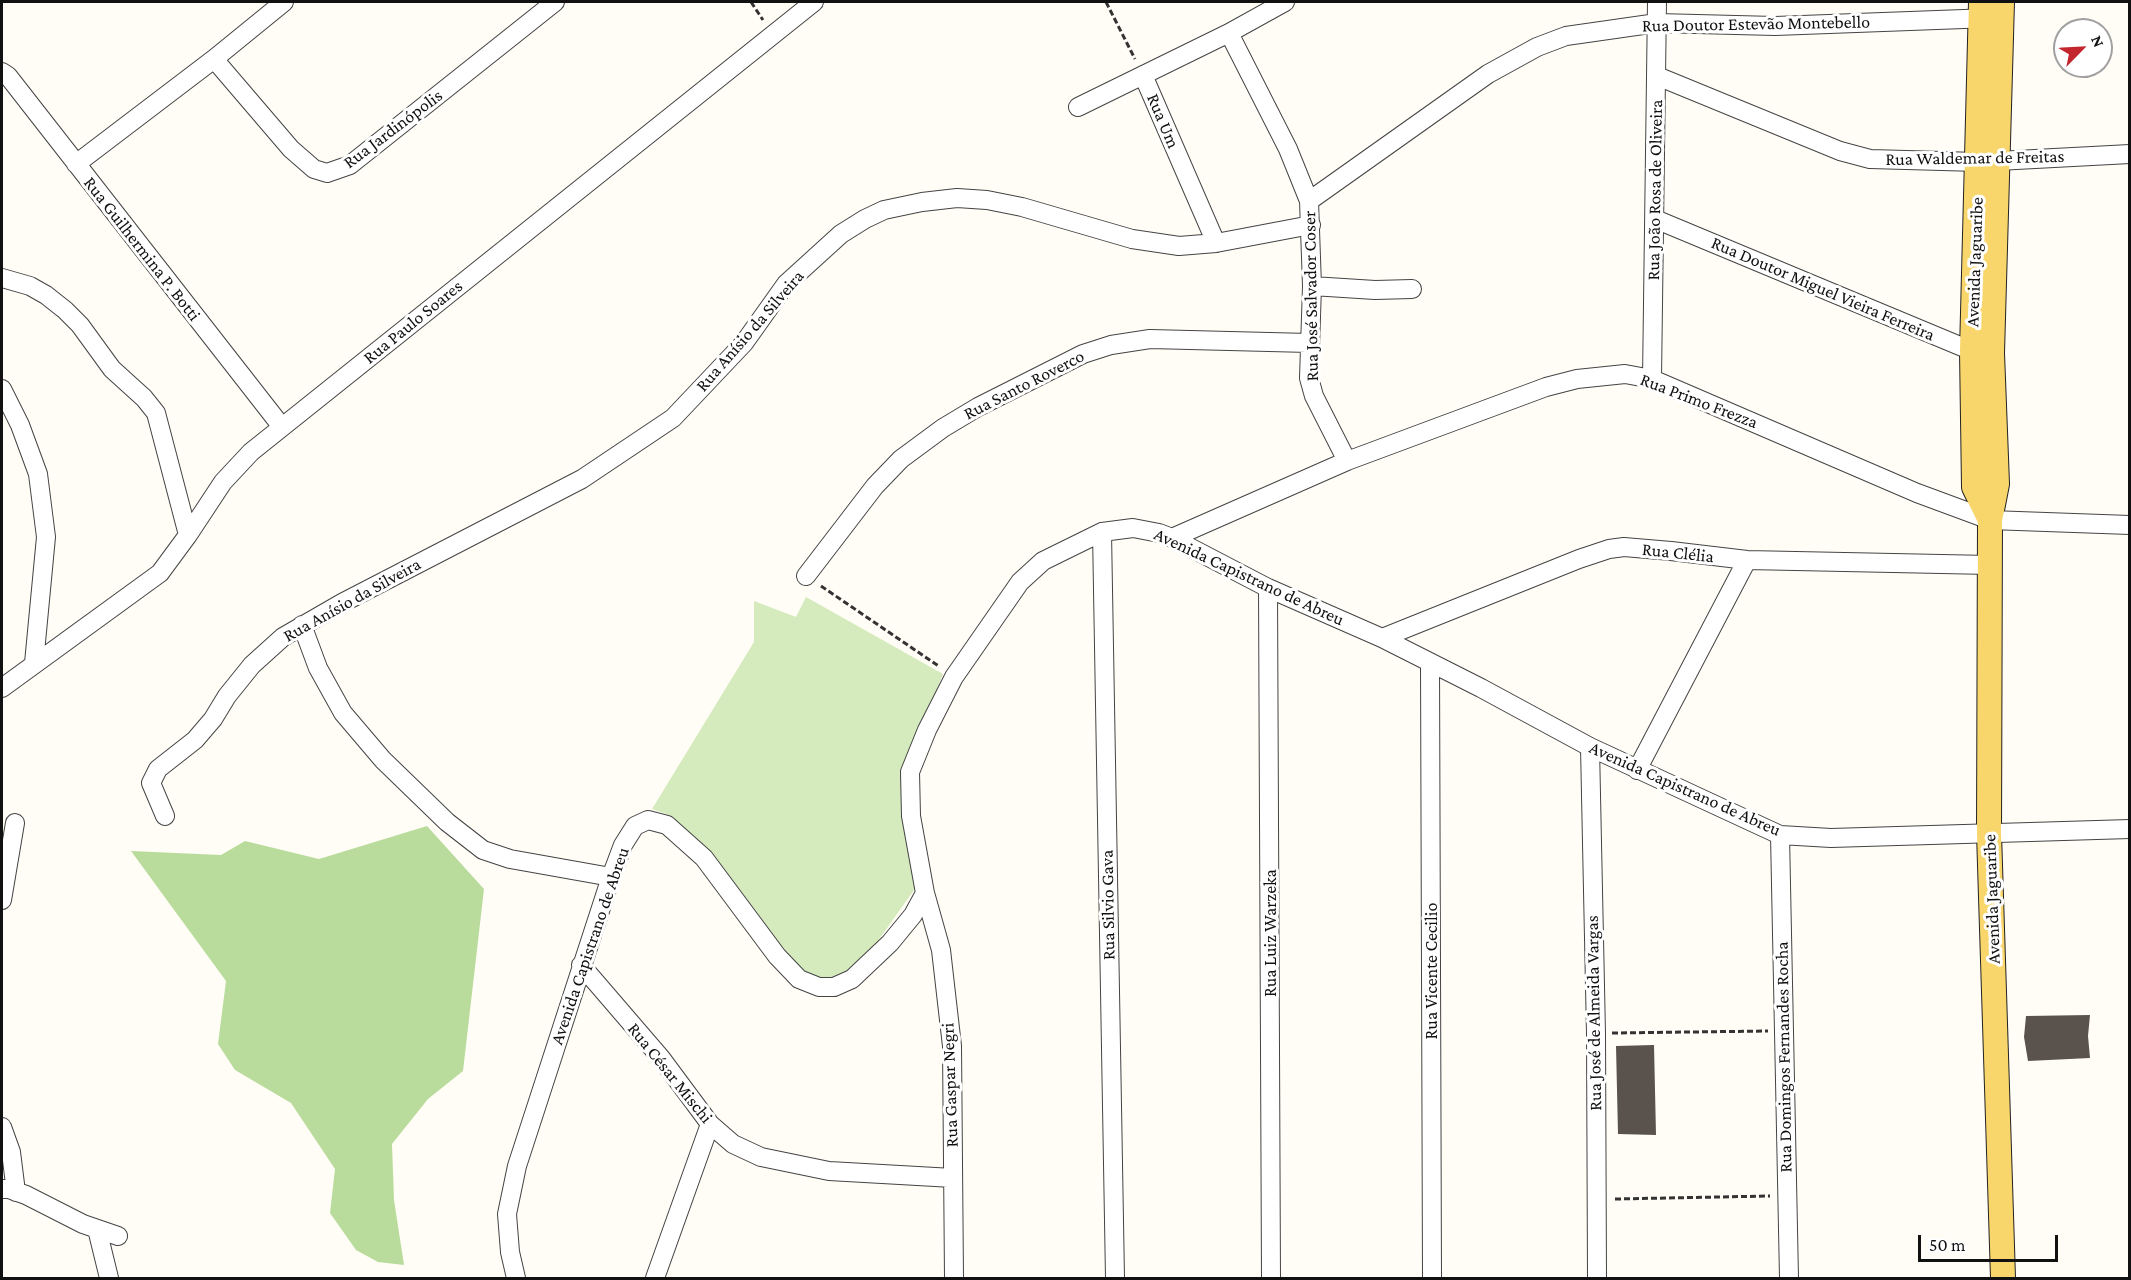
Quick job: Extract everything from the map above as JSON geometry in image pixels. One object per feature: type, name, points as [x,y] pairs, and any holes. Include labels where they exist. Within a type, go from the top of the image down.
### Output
[{"type":"main road","name":"Avenida Jaguaribe","points":[[1991,10],[1982,352],[1974,487],[1990,520],[1989,833],[2002,1278]]},
{"type":"street","points":[[76,165],[284,2]]},
{"type":"street","name":"Rua Jardinópolis","points":[[214,59],[291,149],[314,169],[327,173],[350,165],[555,2]]},
{"type":"street","name":"Rua Paulo Soares","points":[[2,688],[160,573],[223,482],[251,452],[814,2]]},
{"type":"street","points":[[1077,107],[1229,33],[1286,2]]},
{"type":"street","name":"Rua João Rosa de Oliveira","points":[[1652,379],[1657,2]]},
{"type":"street","name":"Rua Doutor Estevão Montebello","points":[[1309,201],[1488,74],[1537,47],[1566,36],[1657,23],[1775,26],[1991,10]]},
{"type":"street","name":"Rua José Salvador Coser","points":[[1229,33],[1288,149],[1309,201],[1312,286],[1308,369],[1310,386],[1347,461]]},
{"type":"street","name":"Rua Guilhermina P. Botti","points":[[2,72],[8,76],[282,427]]},
{"type":"street","name":"Rua Um","points":[[1143,75],[1216,243]]},
{"type":"street","name":"Rua Waldemar de Freitas","points":[[1657,76],[1858,156],[1879,160],[1988,161],[2130,154]]},
{"type":"street","name":"Rua Anísio da Silveira","points":[[165,816],[152,783],[158,769],[195,740],[252,665],[283,637],[302,624],[582,479],[673,418],[744,343],[786,284],[841,234],[884,210],[921,202],[957,198],[987,200],[1022,207],[1132,239],[1188,246],[1311,225]]},
{"type":"street","name":"Rua Doutor Miguel Vieira Ferreira","points":[[1655,219],[1982,352]]},
{"type":"street","points":[[2,278],[38,291],[65,310],[80,325],[112,369],[144,398],[156,413],[188,535]]},
{"type":"street","points":[[1312,286],[1375,290],[1412,289]]},
{"type":"street","name":"Rua Santo Roverco","points":[[806,576],[875,486],[901,459],[943,428],[1083,354],[1111,345],[1150,339],[1309,343]]},
{"type":"street","name":"Rua Primo Frezza","points":[[1172,538],[1347,461],[1563,382],[1617,374],[1652,379],[1917,493],[1990,520],[2130,525]]},
{"type":"street","points":[[2,389],[20,424],[38,474],[46,537],[34,663]]},
{"type":"street","name":"Avenida Capistrano de Abreu","points":[[516,1278],[510,1252],[507,1214],[517,1166],[622,845],[635,826],[648,820],[667,825],[704,858],[777,956],[799,979],[819,987],[834,987],[852,979],[890,943],[913,915],[925,893],[911,816],[909,772],[954,677],[1001,608],[1032,570],[1058,553],[1102,532],[1133,528],[1172,538],[1268,588],[1382,638],[1637,770],[1780,835],[1831,837],[2130,829]]},
{"type":"street","name":"Rua Silvio Gava","points":[[1102,532],[1115,1278]]},
{"type":"street","name":"Rua Clélia","points":[[1382,638],[1588,555],[1624,547],[1747,560],[1990,565]]},
{"type":"street","points":[[1637,770],[1747,560]]},
{"type":"street","name":"Rua Luiz Warzeka","points":[[1268,588],[1271,1278]]},
{"type":"street","points":[[302,624],[318,668],[343,712],[383,760],[447,822],[483,850],[510,859],[611,877]]},
{"type":"street","name":"Rua Vicente Cecilio","points":[[1430,663],[1432,1278]]},
{"type":"street","name":"Rua José de Almeida Vargas","points":[[1590,747],[1596,1034],[1597,1278]]},
{"type":"street","points":[[2,900],[15,824]]},
{"type":"street","name":"Rua Domingos Fernandes Rocha","points":[[1780,835],[1789,1278]]},
{"type":"street","name":"Rua Gaspar Negri","points":[[925,893],[941,950],[952,1046],[954,1278]]},
{"type":"street","name":"Rua César Mischi","points":[[581,965],[661,1058],[710,1124],[733,1144],[761,1157],[829,1171],[953,1178]]},
{"type":"street","points":[[655,1278],[710,1124]]},
{"type":"street","points":[[2,1127],[11,1152],[9,1191],[117,1236]]},
{"type":"street","points":[[97,1229],[109,1278]]},
{"type":"path","points":[[751,2],[773,33]]},
{"type":"path","name":"Rua Um","points":[[1106,2],[1143,75]]},
{"type":"path","points":[[806,576],[954,677]]},
{"type":"path","points":[[1596,1034],[1784,1031]]},
{"type":"path","points":[[1596,1200],[1787,1196]]},
{"type":"green space","points":[[806,597],[943,674],[925,721],[905,761],[901,783],[904,815],[919,883],[858,969],[832,980],[805,976],[690,835],[672,816],[652,809],[754,642],[754,601],[796,617]]},
{"type":"green space","points":[[427,826],[484,889],[463,1071],[428,1099],[392,1144],[394,1200],[404,1265],[378,1262],[356,1250],[330,1213],[335,1169],[291,1103],[235,1070],[218,1044],[226,981],[131,851],[221,855],[245,841],[319,859]]},
{"type":"building","points":[[2090,1015],[2088,1036],[2090,1058],[2028,1061],[2024,1037],[2026,1016]]},
{"type":"building","points":[[1654,1045],[1656,1135],[1618,1134],[1616,1046]]}]
